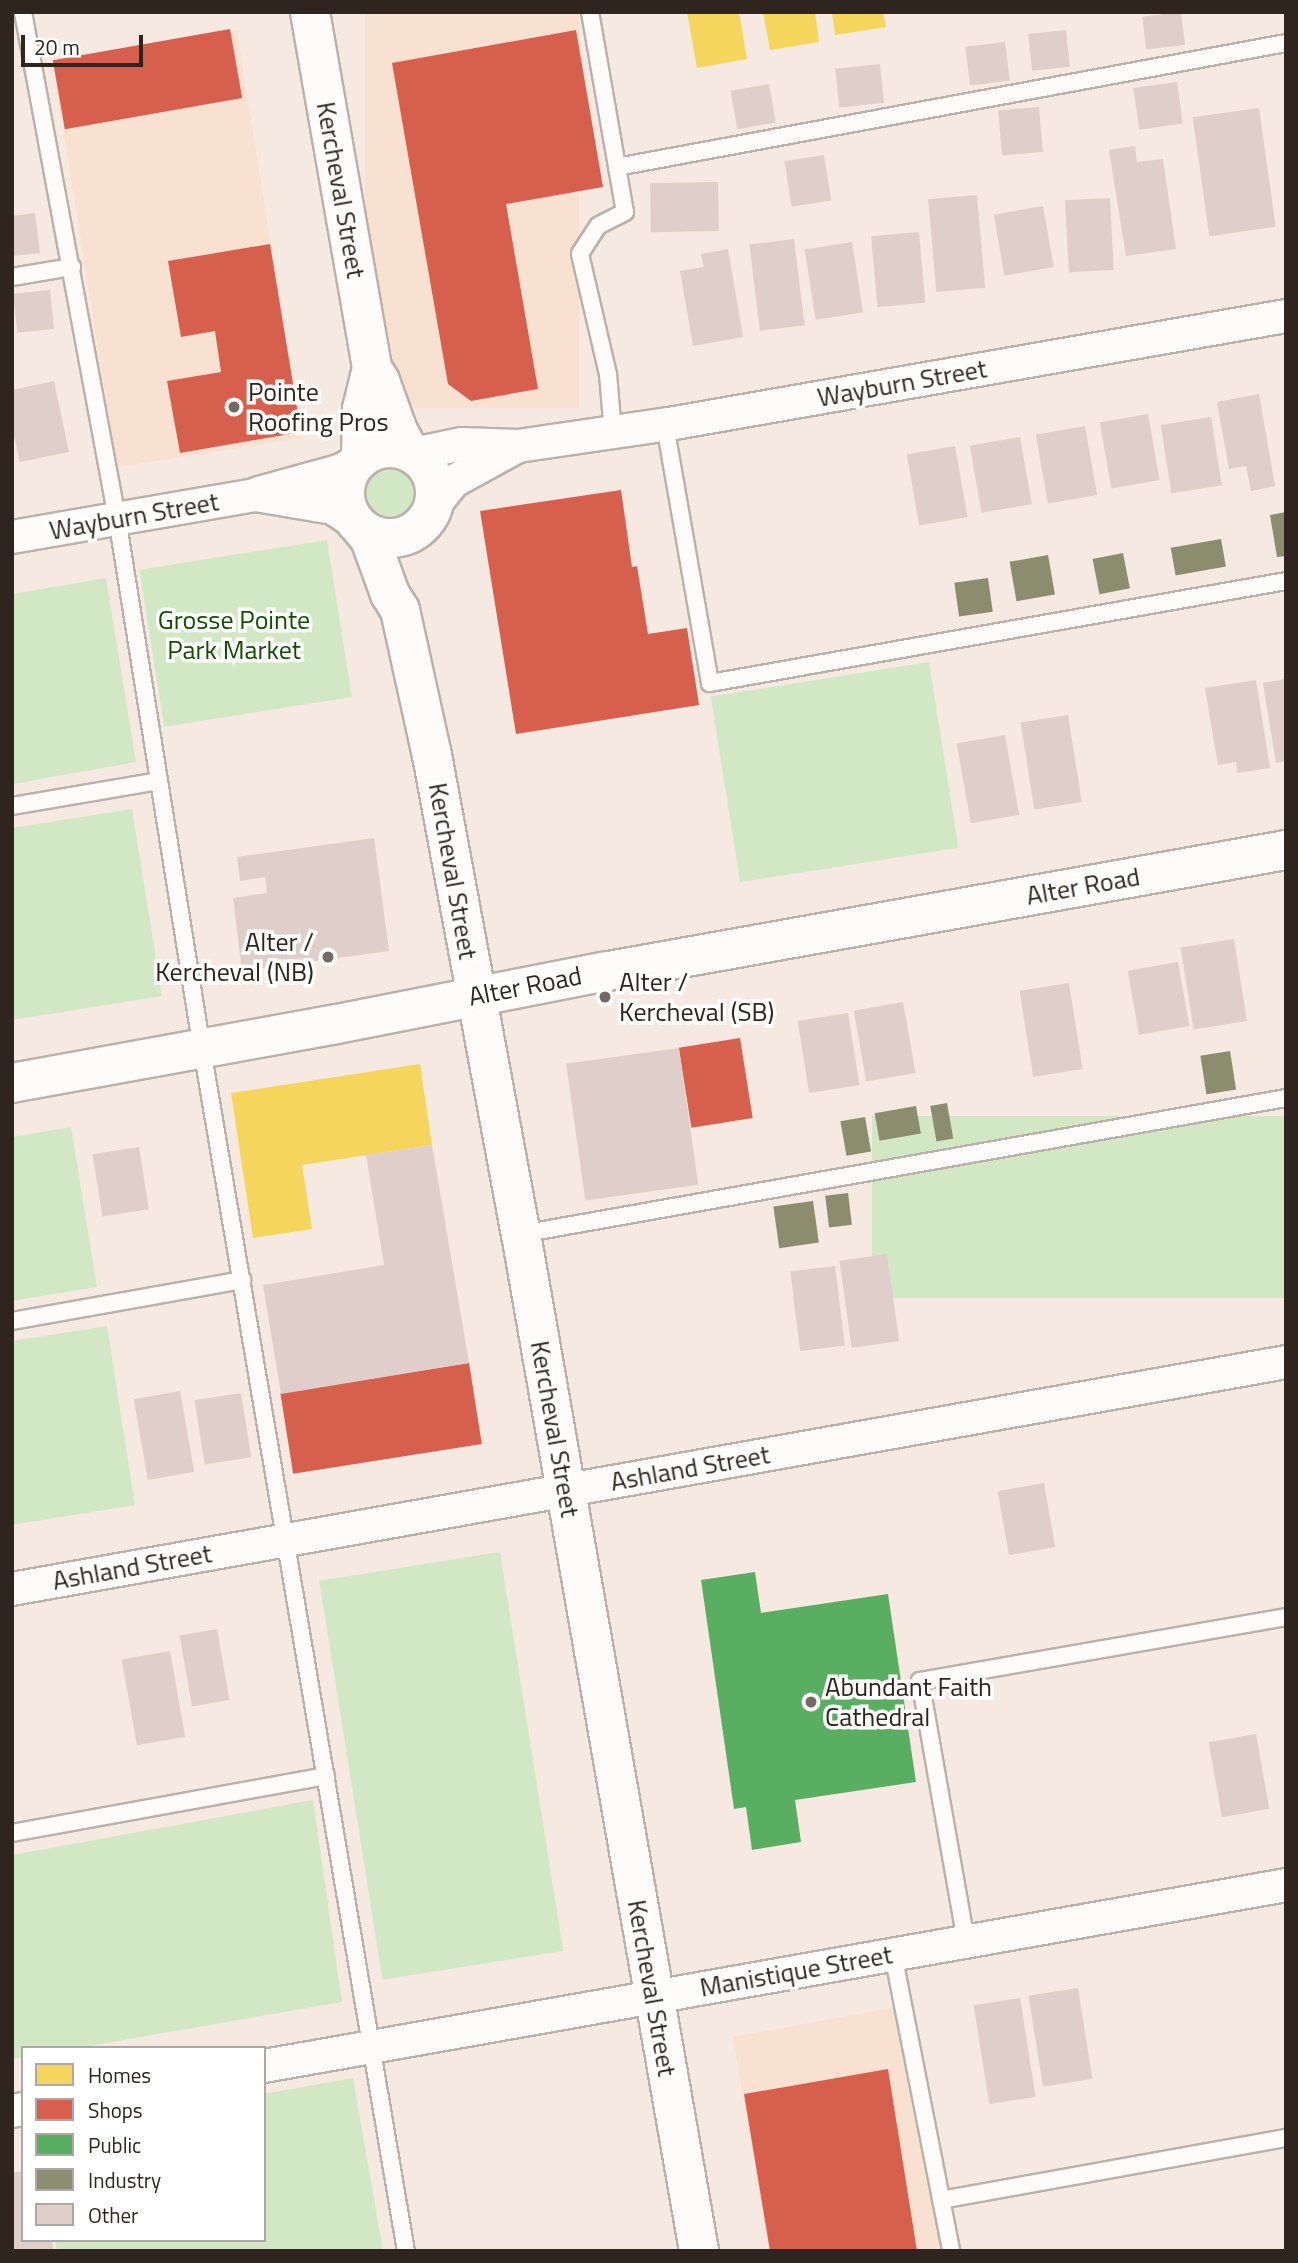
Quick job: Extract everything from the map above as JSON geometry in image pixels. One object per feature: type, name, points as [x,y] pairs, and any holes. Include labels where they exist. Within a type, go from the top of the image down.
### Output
[{"type":"street","name":"Kercheval Street","points":[[310,12],[372,368],[380,381],[398,431],[412,453],[423,463],[434,484],[426,518],[410,547],[400,610]]},
{"type":"street","name":"Wayburn Street","points":[[412,453],[462,444],[518,446],[665,425],[1286,316]]},
{"type":"street","name":"Kercheval Street","points":[[372,368],[362,409],[359,460],[345,485],[348,511],[370,539],[390,594],[400,610],[432,755],[566,1490],[699,2251]]},
{"type":"street","name":"Wayburn Street","points":[[426,518],[454,481],[518,446]]},
{"type":"street","points":[[359,460],[384,448],[412,453]]},
{"type":"street","name":"Wayburn Street","points":[[12,537],[256,495],[270,488],[339,471],[359,460]]},
{"type":"street","name":"Wayburn Street","points":[[256,495],[333,508],[358,525]]},
{"type":"street","points":[[358,525],[374,536],[390,539],[405,536],[426,518]]},
{"type":"street","name":"Alter Road","points":[[12,1083],[475,995],[1286,850]]},
{"type":"street","name":"Ashland Street","points":[[12,1589],[1286,1362]]},
{"type":"street","name":"Manistique Street","points":[[266,2066],[1286,1885]]},
{"type":"lane","points":[[23,12],[117,518],[202,1049],[406,2251]]},
{"type":"lane","points":[[590,12],[625,212],[598,226],[580,254],[608,374],[613,433]]},
{"type":"lane","points":[[617,167],[1286,43]]},
{"type":"lane","points":[[12,277],[72,267]]},
{"type":"lane","points":[[665,425],[710,683],[1286,581]]},
{"type":"lane","points":[[12,806],[159,781]]},
{"type":"lane","points":[[520,1234],[1286,1098]]},
{"type":"lane","points":[[12,1321],[242,1280]]},
{"type":"lane","points":[[966,1941],[920,1681],[1286,1617]]},
{"type":"lane","points":[[12,1833],[326,1776]]},
{"type":"lane","points":[[893,1954],[951,2251]]},
{"type":"lane","points":[[941,2200],[1286,2138]]},
{"type":"shaded area","points":[[365,12],[579,12],[579,408],[365,408]]},
{"type":"shaded area","points":[[237,31],[301,438],[117,467],[52,60]]},
{"type":"shaded area","points":[[907,2005],[951,2251],[769,2251],[733,2037]]},
{"type":"green space","points":[[390,462],[412,471],[421,493],[412,515],[390,524],[368,515],[359,493],[368,471]]},
{"type":"green space","name":"Grosse Pointe Park Market","points":[[327,540],[352,697],[164,727],[139,570]]},
{"type":"green space","points":[[106,578],[136,762],[13,784],[12,594]]},
{"type":"green space","points":[[929,662],[958,848],[740,882],[711,697]]},
{"type":"green space","points":[[132,809],[162,996],[12,1020],[12,828]]},
{"type":"green space","points":[[872,1116],[1286,1116],[1286,1298],[872,1298]]},
{"type":"green space","points":[[71,1127],[97,1287],[12,1301],[12,1137]]},
{"type":"green space","points":[[107,1326],[135,1505],[12,1525],[12,1341]]},
{"type":"green space","points":[[500,1552],[563,1951],[382,1980],[319,1581]]},
{"type":"green space","points":[[313,1800],[342,2002],[89,2046],[21,2046],[21,2057],[12,2059],[12,1855]]},
{"type":"green space","points":[[353,2078],[383,2251],[57,2251],[55,2242],[266,2242],[266,2094]]},
{"type":"building: Homes","points":[[687,12],[739,12],[747,59],[697,68]]},
{"type":"building: Homes","points":[[763,12],[815,12],[819,42],[770,50]]},
{"type":"building: Homes","points":[[832,12],[883,12],[886,27],[835,35]]},
{"type":"building: Homes","points":[[420,1064],[432,1145],[302,1165],[312,1229],[253,1238],[231,1093]]},
{"type":"building: Shops","points":[[230,29],[242,98],[65,129],[53,60]]},
{"type":"building: Shops","points":[[576,30],[603,187],[506,204],[538,389],[471,401],[448,384],[392,63]]},
{"type":"building: Shops","points":[[270,244],[301,432],[180,453],[167,381],[221,372],[215,331],[181,337],[168,261]]},
{"type":"building: Shops","points":[[621,490],[632,567],[637,566],[648,634],[687,628],[699,705],[516,734],[480,511]]},
{"type":"building: Shops","points":[[740,1038],[753,1118],[691,1128],[679,1048]]},
{"type":"building: Shops","points":[[469,1363],[482,1444],[293,1474],[280,1393]]},
{"type":"building: Shops","points":[[888,2069],[917,2251],[770,2251],[744,2094]]},
{"type":"building: Public","name":"Abundant Faith Cathedral","points":[[755,1572],[761,1613],[888,1594],[916,1782],[795,1800],[801,1842],[752,1850],[746,1807],[734,1809],[701,1580]]},
{"type":"building: Industry","points":[[1286,512],[1286,556],[1277,557],[1270,515]]},
{"type":"building: Industry","points":[[1221,539],[1226,567],[1176,575],[1171,548]]},
{"type":"building: Industry","points":[[1123,553],[1130,588],[1099,594],[1093,559]]},
{"type":"building: Industry","points":[[1048,555],[1055,594],[1017,601],[1010,562]]},
{"type":"building: Industry","points":[[988,578],[993,612],[959,616],[954,583]]},
{"type":"building: Industry","points":[[1230,1051],[1236,1090],[1206,1094],[1200,1056]]},
{"type":"building: Industry","points":[[947,1103],[953,1138],[937,1141],[930,1106]]},
{"type":"building: Industry","points":[[916,1106],[921,1134],[880,1141],[875,1113]]},
{"type":"building: Industry","points":[[865,1117],[871,1151],[846,1156],[840,1121]]},
{"type":"building: Industry","points":[[848,1193],[852,1225],[829,1228],[825,1196]]},
{"type":"building: Industry","points":[[813,1201],[819,1243],[779,1248],[773,1207]]},
{"type":"building: Other","points":[[1181,12],[1185,45],[1146,50],[1142,17]]},
{"type":"building: Other","points":[[1066,30],[1070,67],[1032,71],[1028,34]]},
{"type":"building: Other","points":[[1005,42],[1010,81],[970,86],[965,47]]},
{"type":"building: Other","points":[[880,64],[884,103],[839,107],[835,69]]},
{"type":"building: Other","points":[[1177,82],[1183,124],[1139,130],[1133,88]]},
{"type":"building: Other","points":[[769,84],[776,122],[737,129],[731,91]]},
{"type":"building: Other","points":[[1039,107],[1043,152],[1002,155],[998,111]]},
{"type":"building: Other","points":[[1259,108],[1276,227],[1209,236],[1193,117]]},
{"type":"building: Other","points":[[1135,146],[1137,162],[1163,159],[1176,249],[1126,256],[1109,150]]},
{"type":"building: Other","points":[[824,155],[831,200],[792,207],[784,161]]},
{"type":"building: Other","points":[[718,182],[719,231],[651,232],[650,183]]},
{"type":"building: Other","points":[[977,195],[985,288],[936,292],[928,199]]},
{"type":"building: Other","points":[[1110,198],[1114,270],[1069,272],[1065,200]]},
{"type":"building: Other","points":[[1043,206],[1054,267],[1005,276],[994,215]]},
{"type":"building: Other","points":[[35,213],[40,253],[12,256],[12,216]]},
{"type":"building: Other","points":[[919,232],[925,303],[877,307],[871,236]]},
{"type":"building: Other","points":[[794,239],[805,325],[760,331],[749,244]]},
{"type":"building: Other","points":[[852,242],[863,312],[816,320],[805,250]]},
{"type":"building: Other","points":[[728,249],[743,337],[693,346],[680,271],[704,267],[701,254]]},
{"type":"building: Other","points":[[50,290],[54,329],[17,333],[13,294]]},
{"type":"building: Other","points":[[54,381],[69,452],[20,462],[12,426],[12,390]]},
{"type":"building: Other","points":[[1259,394],[1275,486],[1251,491],[1246,466],[1229,469],[1217,402]]},
{"type":"building: Other","points":[[1148,414],[1160,480],[1111,488],[1100,423]]},
{"type":"building: Other","points":[[1211,417],[1222,485],[1171,493],[1161,425]]},
{"type":"building: Other","points":[[1085,426],[1097,495],[1048,504],[1036,435]]},
{"type":"building: Other","points":[[1020,437],[1032,504],[982,513],[970,446]]},
{"type":"building: Other","points":[[955,446],[968,517],[919,525],[907,455]]},
{"type":"building: Other","points":[[1286,679],[1286,761],[1276,763],[1263,683]]},
{"type":"building: Other","points":[[1256,680],[1270,768],[1237,773],[1236,762],[1218,765],[1205,688]]},
{"type":"building: Other","points":[[1068,715],[1082,802],[1034,809],[1021,723]]},
{"type":"building: Other","points":[[1005,735],[1019,815],[971,823],[957,744]]},
{"type":"building: Other","points":[[374,838],[389,951],[242,971],[233,898],[267,893],[265,877],[240,881],[237,857]]},
{"type":"building: Other","points":[[1234,939],[1247,1021],[1194,1029],[1181,947]]},
{"type":"building: Other","points":[[1178,962],[1189,1026],[1139,1035],[1128,971]]},
{"type":"building: Other","points":[[1069,983],[1083,1069],[1033,1077],[1020,991]]},
{"type":"building: Other","points":[[903,1002],[916,1073],[866,1082],[854,1011]]},
{"type":"building: Other","points":[[848,1013],[859,1085],[809,1093],[798,1021]]},
{"type":"building: Other","points":[[679,1048],[698,1185],[585,1201],[566,1064]]},
{"type":"building: Other","points":[[432,1145],[469,1363],[281,1394],[263,1285],[384,1265],[366,1155]]},
{"type":"building: Other","points":[[139,1147],[149,1209],[102,1217],[93,1154]]},
{"type":"building: Other","points":[[887,1254],[899,1341],[852,1348],[839,1261]]},
{"type":"building: Other","points":[[835,1266],[845,1345],[800,1351],[790,1271]]},
{"type":"building: Other","points":[[180,1391],[194,1472],[148,1480],[134,1399]]},
{"type":"building: Other","points":[[241,1393],[251,1457],[205,1465],[195,1400]]},
{"type":"building: Other","points":[[1044,1483],[1055,1547],[1009,1555],[998,1491]]},
{"type":"building: Other","points":[[217,1629],[230,1700],[192,1707],[180,1636]]},
{"type":"building: Other","points":[[170,1651],[185,1737],[137,1745],[122,1660]]},
{"type":"building: Other","points":[[1256,1734],[1269,1809],[1222,1817],[1209,1742]]},
{"type":"building: Other","points":[[1078,1988],[1092,2079],[1043,2087],[1029,1996]]},
{"type":"building: Other","points":[[1020,1998],[1036,2097],[989,2104],[974,2005]]},
{"type":"building: Other","points":[[21,2171],[21,2242],[52,2242],[53,2251],[12,2251],[12,2173]]},
{"type":"place","name":"Pointe Roofing Pros","points":[[234,407]]},
{"type":"place","name":"Alter / Kercheval (NB)","points":[[328,957]]},
{"type":"place","name":"Alter / Kercheval (SB)","points":[[605,997]]},
{"type":"place","name":"Abundant Faith Cathedral","points":[[811,1702]]}]
